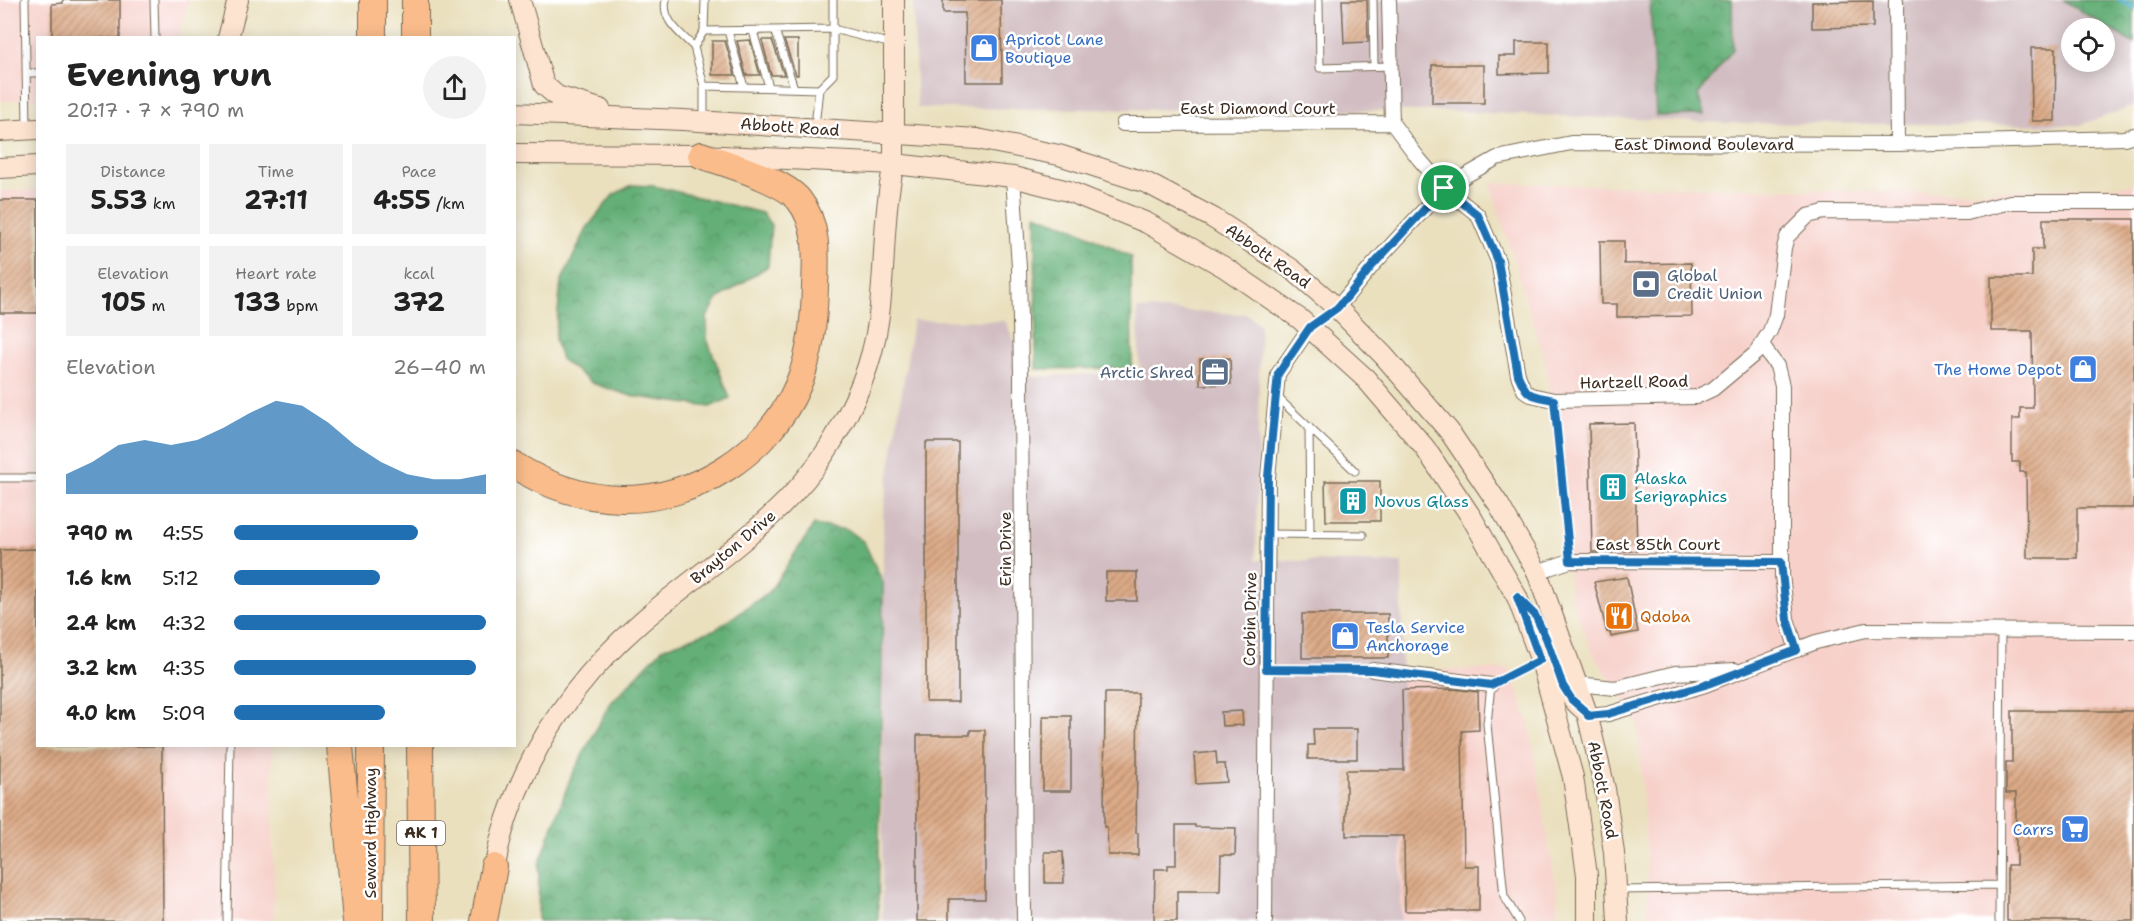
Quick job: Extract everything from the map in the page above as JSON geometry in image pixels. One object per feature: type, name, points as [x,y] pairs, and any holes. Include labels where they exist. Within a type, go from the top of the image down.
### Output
[{"type":"highway","points":[[373,0],[373,36]]},
{"type":"highway","points":[[415,0],[415,36]]},
{"type":"highway","points":[[516,466],[535,478],[583,495],[623,499],[666,493],[686,488],[710,477],[738,459],[763,437],[787,405],[803,371],[812,336],[816,256],[811,220],[798,198],[782,187],[702,155]]},
{"type":"highway","points":[[340,747],[356,921]]},
{"type":"highway","name":"Seward Highway","points":[[370,921],[371,747]]},
{"type":"highway","name":"AK 1","points":[[420,747],[422,921]]},
{"type":"highway","points":[[484,921],[494,867]]},
{"type":"main road","points":[[229,36],[238,0]]},
{"type":"main road","points":[[520,0],[544,85],[557,96],[631,118]]},
{"type":"main road","name":"Brayton Drive","points":[[491,921],[494,867],[506,819],[529,764],[554,721],[604,658],[640,623],[734,549],[779,509],[818,463],[841,426],[865,371],[876,333],[881,299],[888,188],[894,164],[894,0]]},
{"type":"main road","name":"Abbott Road","points":[[516,112],[704,121],[977,139],[1059,155],[1147,183],[1213,218],[1293,270],[1337,308],[1384,356],[1449,431],[1499,505],[1537,572],[1588,714],[1605,789],[1618,890],[1618,921]]},
{"type":"main road","points":[[0,131],[32,129]]},
{"type":"main road","name":"Abbott Road","points":[[516,154],[702,155],[894,164],[1013,177],[1068,191],[1147,223],[1224,267],[1300,318],[1366,379],[1425,448],[1472,518],[1517,597],[1540,660],[1573,777],[1587,875],[1587,921]]},
{"type":"main road","points":[[0,168],[36,166]]},
{"type":"main road","points":[[1310,327],[1337,308]]},
{"type":"main road","points":[[1517,597],[1535,615],[1563,686],[1572,700],[1588,714]]},
{"type":"street","points":[[1389,0],[1392,123]]},
{"type":"street","points":[[1896,0],[1897,144]]},
{"type":"street","name":"East Diamond Court","points":[[1123,124],[1392,123]]},
{"type":"street","name":"Hartzell Road","points":[[1392,123],[1444,188],[1478,215],[1498,261],[1518,375],[1524,390],[1531,395],[1554,400],[1696,397],[1713,389],[1756,353],[1770,331],[1776,315],[1787,237],[1808,216],[1824,212],[1967,213],[2010,202],[2134,202]]},
{"type":"street","name":"East Dimond Boulevard","points":[[1337,308],[1444,188],[1497,158],[1571,143],[1897,144],[2124,138],[2134,135]]},
{"type":"street","name":"Erin Drive","points":[[1013,177],[1019,267],[1024,921]]},
{"type":"street","name":"Corbin Drive","points":[[1265,921],[1268,477],[1278,374],[1310,327]]},
{"type":"street","points":[[1761,344],[1778,366],[1782,387],[1781,562],[1787,619],[1797,650]]},
{"type":"street","name":"East 85th Court","points":[[1537,572],[1570,561],[1781,562]]},
{"type":"street","points":[[1588,714],[1613,712],[1705,685],[1816,642],[1866,630],[2134,631]]},
{"type":"street","points":[[1578,684],[1615,688],[1675,673],[1746,669]]},
{"type":"street","points":[[1373,670],[1491,685]]},
{"type":"lane","points":[[25,0],[26,73],[32,129]]},
{"type":"lane","points":[[154,0],[155,36]]},
{"type":"lane","points":[[666,0],[664,6],[669,22],[694,47],[704,86],[704,121]]},
{"type":"lane","points":[[694,47],[704,31],[705,0]]},
{"type":"lane","points":[[815,128],[819,88],[833,75],[832,0]]},
{"type":"lane","points":[[1319,0],[1320,68],[1391,66]]},
{"type":"lane","points":[[1373,0],[1374,66]]},
{"type":"lane","points":[[774,30],[794,88]]},
{"type":"lane","points":[[704,31],[833,30],[894,45]]},
{"type":"lane","points":[[728,31],[744,87]]},
{"type":"lane","points":[[753,31],[769,87]]},
{"type":"lane","points":[[26,73],[36,73]]},
{"type":"lane","points":[[704,86],[819,88]]},
{"type":"lane","points":[[1276,396],[1355,471]]},
{"type":"lane","points":[[1554,400],[1570,561]]},
{"type":"lane","points":[[1309,427],[1310,534]]},
{"type":"lane","points":[[0,478],[36,478]]},
{"type":"lane","points":[[1267,534],[1363,534]]},
{"type":"lane","points":[[1999,921],[2001,630]]},
{"type":"lane","points":[[1519,921],[1504,896],[1487,724],[1491,685],[1540,660]]},
{"type":"lane","points":[[1266,669],[1373,670]]},
{"type":"lane","points":[[227,921],[230,747]]},
{"type":"lane","points":[[1618,890],[1999,885]]},
{"type":"shaded area","points":[[0,0],[189,0],[178,36],[36,36],[36,99],[0,101]]},
{"type":"shaded area","points":[[913,0],[2134,0],[2134,106],[2080,125],[1725,123],[1445,111],[917,108]]},
{"type":"shaded area","points":[[1490,183],[1946,193],[2134,185],[2134,921],[1648,921],[1638,723],[1592,651],[1571,598],[1546,364]]},
{"type":"shaded area","points":[[36,190],[36,747],[272,747],[274,921],[0,921],[0,191]]},
{"type":"shaded area","points":[[1137,309],[1247,314],[1260,325],[1256,560],[1402,563],[1401,921],[882,921],[883,514],[913,320],[1005,321],[1031,377],[1140,372]]},
{"type":"shaded area","points":[[1510,669],[1529,724],[1557,893],[1557,921],[1401,921],[1402,670]]},
{"type":"green space","points":[[1650,0],[1732,0],[1733,49],[1698,95],[1704,115],[1656,116]]},
{"type":"green space","points":[[2063,0],[2134,0],[2134,44],[2115,32],[2115,18],[2092,18]]},
{"type":"green space","points":[[632,185],[654,186],[762,213],[771,225],[768,266],[718,299],[707,317],[707,339],[730,398],[710,407],[631,396],[592,383],[561,359],[555,340],[561,282],[587,228],[613,195]]},
{"type":"green space","points":[[1035,214],[1074,228],[1131,257],[1132,368],[1036,369]]},
{"type":"green space","points":[[814,525],[847,530],[864,542],[883,583],[878,921],[538,921],[539,865],[570,779],[609,705],[663,648],[716,629],[769,592]]},
{"type":"building","points":[[63,0],[120,0],[120,36],[52,36],[52,4],[63,3]]},
{"type":"building","name":"Apricot Lane Boutique","points":[[943,0],[1001,0],[1002,82],[966,82],[965,13],[943,13]]},
{"type":"building","points":[[1342,0],[1367,0],[1368,42],[1344,43]]},
{"type":"building","points":[[1873,1],[1873,27],[1812,28],[1812,2]]},
{"type":"building","points":[[750,40],[760,75],[746,75],[737,41]]},
{"type":"building","points":[[762,40],[772,40],[784,75],[771,75]]},
{"type":"building","points":[[784,40],[798,40],[798,75],[796,75]]},
{"type":"building","points":[[712,41],[725,41],[735,75],[712,75]]},
{"type":"building","points":[[1516,42],[1549,42],[1549,73],[1499,74],[1499,56],[1516,56]]},
{"type":"building","points":[[2031,48],[2056,48],[2055,121],[2032,121]]},
{"type":"building","points":[[1432,65],[1484,65],[1484,103],[1432,103]]},
{"type":"building","points":[[0,200],[36,200],[36,313],[0,313]]},
{"type":"building","name":"The Home Depot","points":[[2043,219],[2134,219],[2134,508],[2077,508],[2077,558],[2027,558],[2026,472],[2020,472],[2020,462],[2012,462],[2012,419],[2020,419],[2020,408],[2033,408],[2032,331],[1991,331],[1991,277],[2032,277],[2032,249],[2043,249]]},
{"type":"building","name":"Global Credit Union","points":[[1600,241],[1624,241],[1624,264],[1691,263],[1692,316],[1617,317],[1617,304],[1601,304]]},
{"type":"building","name":"Arctic Shred","points":[[1230,358],[1231,384],[1200,385],[1200,359]]},
{"type":"building","name":"Alaska Serigraphics","points":[[1634,423],[1637,551],[1592,552],[1589,424]]},
{"type":"building","points":[[926,442],[958,442],[958,702],[926,702]]},
{"type":"building","name":"Novus Glass","points":[[1325,481],[1380,481],[1380,521],[1326,521]]},
{"type":"building","points":[[36,549],[36,747],[162,747],[163,921],[0,921],[0,550]]},
{"type":"building","points":[[1106,572],[1137,572],[1137,601],[1106,601]]},
{"type":"building","name":"Qdoba","points":[[1627,577],[1638,632],[1611,637],[1610,632],[1607,632],[1594,582]]},
{"type":"building","name":"Tesla Service Anchorage","points":[[1302,614],[1388,614],[1388,658],[1302,658]]},
{"type":"building","points":[[1453,689],[1478,692],[1479,730],[1462,731],[1464,866],[1479,866],[1479,911],[1405,911],[1404,836],[1346,836],[1346,770],[1404,770],[1402,690]]},
{"type":"building","points":[[1105,693],[1138,693],[1136,833],[1138,833],[1138,855],[1108,855],[1107,827],[1104,827]]},
{"type":"building","points":[[1242,711],[1243,725],[1222,726],[1221,712]]},
{"type":"building","name":"Carrs","points":[[2012,711],[2134,711],[2134,921],[2007,921],[2007,865],[2016,865],[2016,793],[2006,793],[2006,762],[2012,762]]},
{"type":"building","points":[[1043,716],[1071,716],[1071,791],[1043,791]]},
{"type":"building","points":[[1313,729],[1357,729],[1357,759],[1308,759],[1308,745],[1314,745]]},
{"type":"building","points":[[970,730],[985,730],[985,899],[949,899],[949,921],[917,921],[917,735],[970,735]]},
{"type":"building","points":[[1216,752],[1217,764],[1225,764],[1227,782],[1196,784],[1194,754]]},
{"type":"building","points":[[1176,825],[1236,828],[1235,855],[1221,855],[1220,891],[1177,891],[1177,921],[1154,921],[1155,869],[1168,869],[1168,865],[1176,865]]},
{"type":"building","points":[[1045,852],[1063,852],[1064,883],[1045,883]]},
{"type":"waterway","points":[[2120,0],[2134,7]]},
{"type":"place","name":"Apricot Lane Boutique","points":[[984,48]]},
{"type":"place","name":"Global Credit Union","points":[[1646,284]]},
{"type":"place","name":"The Home Depot","points":[[2083,369]]},
{"type":"place","name":"Arctic Shred","points":[[1215,372]]},
{"type":"place","name":"Alaska Serigraphics","points":[[1613,487]]},
{"type":"place","name":"Novus Glass","points":[[1353,501]]},
{"type":"place","name":"Qdoba","points":[[1619,616]]},
{"type":"place","name":"Tesla Service Anchorage","points":[[1345,636]]},
{"type":"place","name":"Carrs","points":[[2075,829]]},
{"type":"route","points":[[1444,188],[1478,215],[1498,261],[1518,375],[1524,390],[1531,395],[1554,400],[1570,561],[1781,562],[1787,619],[1797,650],[1705,685],[1608,714],[1588,716],[1572,700],[1563,686],[1535,615],[1517,597],[1540,660],[1491,685],[1373,670],[1266,669],[1268,477],[1278,374],[1310,327],[1337,308],[1444,188]]}]
